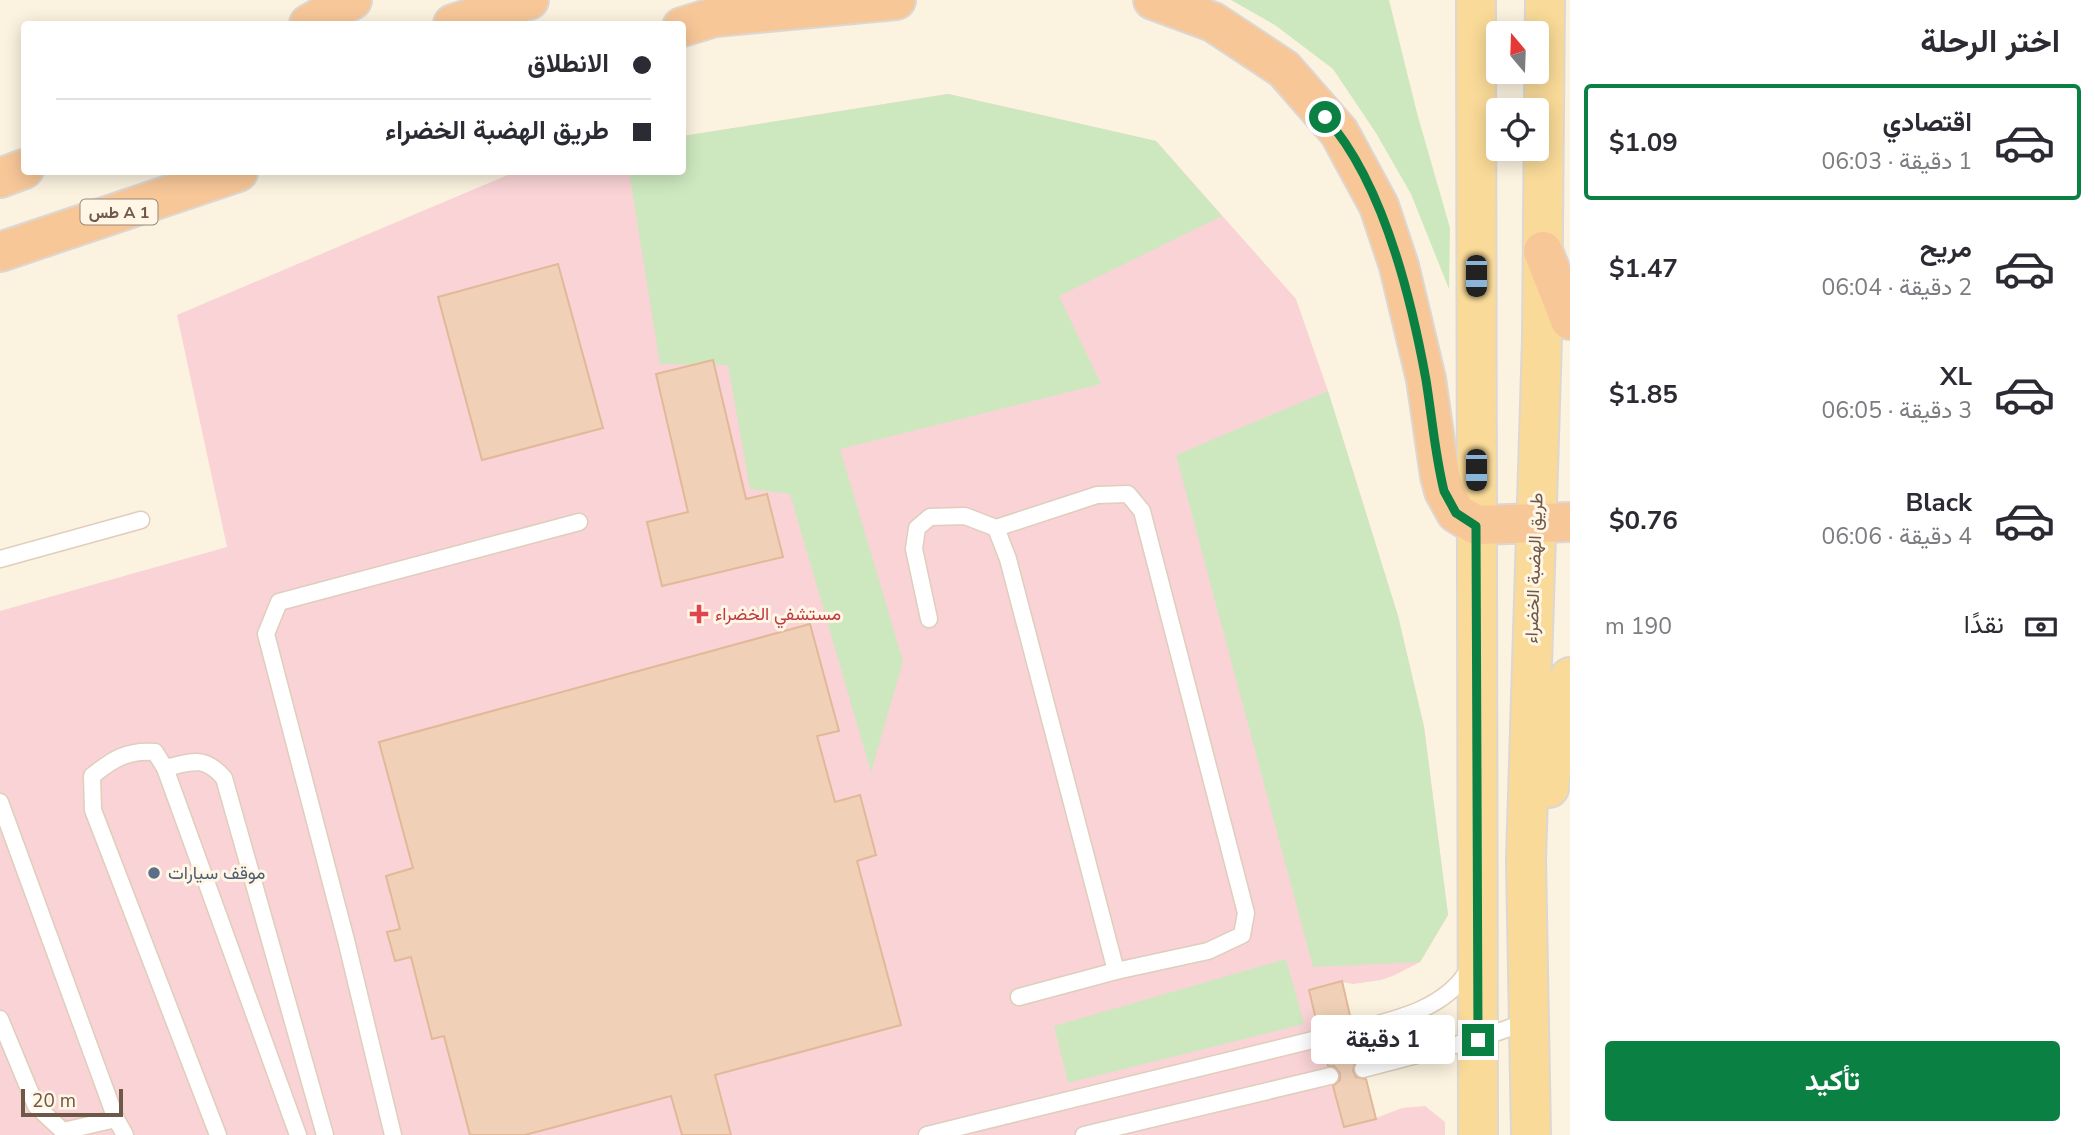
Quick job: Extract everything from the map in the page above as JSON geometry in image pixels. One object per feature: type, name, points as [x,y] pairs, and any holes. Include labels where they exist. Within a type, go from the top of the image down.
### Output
[{"type":"highway","points":[[314,21],[352,0]]},
{"type":"highway","points":[[462,21],[529,0]]},
{"type":"highway","points":[[699,22],[768,0]]},
{"type":"highway","points":[[699,22],[896,0]]},
{"type":"highway","points":[[1153,0],[1213,22],[1283,69],[1339,132],[1379,206],[1399,266],[1426,379],[1444,491],[1456,513],[1476,526],[1553,522]]},
{"type":"highway","points":[[0,178],[21,170]]},
{"type":"highway","name":"طس A 1","points":[[0,252],[229,175]]},
{"type":"highway","points":[[1542,251],[1570,320]]},
{"type":"main road","points":[[1476,0],[1478,1135]]},
{"type":"main road","name":"طريق الهضبة الخضراء","points":[[1531,1135],[1526,860],[1553,522],[1542,251],[1545,0]]},
{"type":"main road","points":[[1527,932],[1546,820],[1560,704],[1570,677]]},
{"type":"lane","points":[[929,619],[914,549],[917,528],[929,517],[965,516],[996,528],[1097,495],[1128,494],[1142,511],[1246,913],[1242,935],[1208,951],[1115,971],[1019,997]]},
{"type":"lane","points":[[0,559],[141,520]]},
{"type":"lane","points":[[387,1134],[346,940],[266,634],[279,602],[579,522]]},
{"type":"lane","points":[[996,528],[1007,559],[1115,971]]},
{"type":"lane","points":[[218,1135],[93,810],[92,776],[109,762],[137,751],[155,752],[165,768],[298,1135]]},
{"type":"lane","points":[[165,768],[201,761],[215,767],[224,778],[325,1135]]},
{"type":"lane","points":[[0,802],[125,1135]]},
{"type":"lane","points":[[1354,1030],[1390,1022],[1444,998],[1463,979],[1477,954]]},
{"type":"lane","points":[[0,1019],[36,1106],[63,1131],[117,1119]]},
{"type":"lane","points":[[1363,1069],[1478,1040],[1530,1020]]},
{"type":"lane","points":[[927,1135],[1321,1038]]},
{"type":"lane","points":[[1084,1135],[1118,1131],[1331,1076]]},
{"type":"shaded area","name":"مستشفي الخضراء","points":[[948,94],[1156,141],[1296,299],[1328,391],[1398,616],[1424,727],[1448,915],[1420,962],[1381,980],[1353,984],[1342,982],[1376,1118],[1402,1108],[1425,1106],[1445,1122],[1445,1135],[0,1135],[0,611],[227,547],[177,315],[508,175],[686,175],[686,136]]},
{"type":"green space","points":[[1231,0],[1389,0],[1417,113],[1450,228],[1449,289],[1411,194],[1376,133],[1333,69],[1275,25]]},
{"type":"green space","points":[[948,94],[1156,141],[1222,216],[1059,296],[1101,384],[840,449],[903,661],[871,772],[790,494],[750,489],[728,365],[660,364],[629,175],[686,175],[686,136]]},
{"type":"green space","points":[[1328,391],[1398,616],[1424,727],[1448,915],[1420,962],[1313,967],[1176,455]]},
{"type":"green space","points":[[1286,959],[1304,1024],[1068,1083],[1054,1026]]},
{"type":"building","points":[[558,264],[603,428],[482,460],[438,297]]},
{"type":"building","points":[[713,360],[746,499],[767,494],[783,557],[662,586],[647,522],[688,512],[656,374]]},
{"type":"building","points":[[810,624],[839,731],[817,736],[835,802],[860,795],[876,855],[857,861],[901,1025],[715,1075],[731,1135],[682,1135],[671,1096],[525,1135],[470,1135],[444,1036],[432,1039],[411,957],[395,961],[387,932],[400,929],[386,876],[413,868],[379,742]]},
{"type":"building","points":[[1342,981],[1351,1020],[1344,1026],[1344,1033],[1350,1040],[1356,1040],[1361,1059],[1355,1062],[1353,1071],[1356,1077],[1366,1079],[1376,1119],[1344,1127],[1333,1086],[1340,1080],[1340,1073],[1334,1066],[1328,1066],[1324,1048],[1331,1042],[1331,1035],[1325,1028],[1318,1028],[1309,990]]},
{"type":"place","name":"مستشفي الخضراء","points":[[699,614]]},
{"type":"place","name":"موقف سيارات","points":[[154,873]]},
{"type":"route","points":[[1325,117],[1339,132],[1379,206],[1399,266],[1414,325],[1426,379],[1444,491],[1456,513],[1476,526],[1478,1040]]}]
